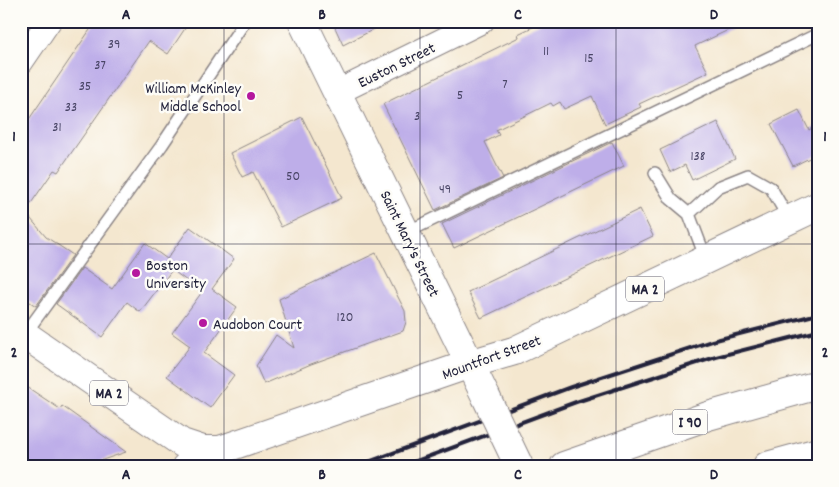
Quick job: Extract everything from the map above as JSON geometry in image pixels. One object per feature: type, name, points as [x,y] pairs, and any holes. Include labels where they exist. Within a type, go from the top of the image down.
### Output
[{"type":"main road","name":"Saint Mary's Street","points":[[302,21],[519,466]]},
{"type":"main road","name":"Mountfort Street","points":[[192,458],[224,449],[470,364],[522,348],[818,206]]},
{"type":"main road","name":"MA 2","points":[[22,336],[185,445],[192,458]]},
{"type":"main road","name":"I 90","points":[[564,466],[708,416],[818,385]]},
{"type":"main road","points":[[767,466],[818,452]]},
{"type":"street","points":[[21,62],[49,21]]},
{"type":"street","name":"Euston Street","points":[[336,93],[482,21]]},
{"type":"lane","points":[[22,336],[162,145],[245,21]]},
{"type":"lane","points":[[405,233],[818,34]]},
{"type":"lane","points":[[655,173],[671,199],[689,214],[706,260]]},
{"type":"lane","points":[[689,214],[718,187],[748,175],[771,188],[782,207],[787,221]]},
{"type":"building","points":[[96,21],[190,21],[168,54],[149,41],[58,172],[54,170],[25,212],[46,237],[73,255],[36,306],[21,296],[21,131]]},
{"type":"building","points":[[332,21],[390,21],[343,45]]},
{"type":"building","points":[[545,21],[747,21],[695,46],[708,72],[639,104],[641,107],[605,124],[592,96],[564,109],[560,102],[553,106],[551,103],[496,130],[499,135],[485,142],[503,178],[435,210],[383,104],[519,37],[518,34]]},
{"type":"building","points":[[799,110],[809,130],[818,125],[818,154],[793,166],[771,124]]},
{"type":"building","name":"William McKinley Middle School","points":[[302,117],[342,198],[281,227],[253,172],[242,177],[230,153]]},
{"type":"building","points":[[718,122],[735,159],[692,180],[685,165],[670,172],[660,150]]},
{"type":"building","points":[[612,142],[624,166],[454,248],[442,224]]},
{"type":"building","points":[[640,209],[653,236],[481,318],[468,292]]},
{"type":"building","name":"Audobon Court","points":[[190,227],[234,259],[212,289],[237,307],[204,353],[234,375],[210,408],[167,376],[190,346],[172,333],[202,292],[172,270],[140,312],[127,302],[102,337],[56,304],[82,268],[112,289],[145,243],[167,259]]},
{"type":"building","points":[[376,253],[405,311],[406,322],[403,331],[311,364],[264,384],[256,366],[276,335],[294,348],[279,299]]},
{"type":"building","points":[[21,383],[60,409],[62,406],[126,452],[85,466],[21,466]]},
{"type":"railway","points":[[358,466],[571,387],[712,341],[818,314]]},
{"type":"railway","points":[[403,466],[576,402],[716,357],[818,331]]},
{"type":"place","name":"William McKinley Middle School","points":[[251,96]]},
{"type":"place","name":"Boston University","points":[[136,273]]},
{"type":"place","name":"Audobon Court","points":[[203,323]]}]
